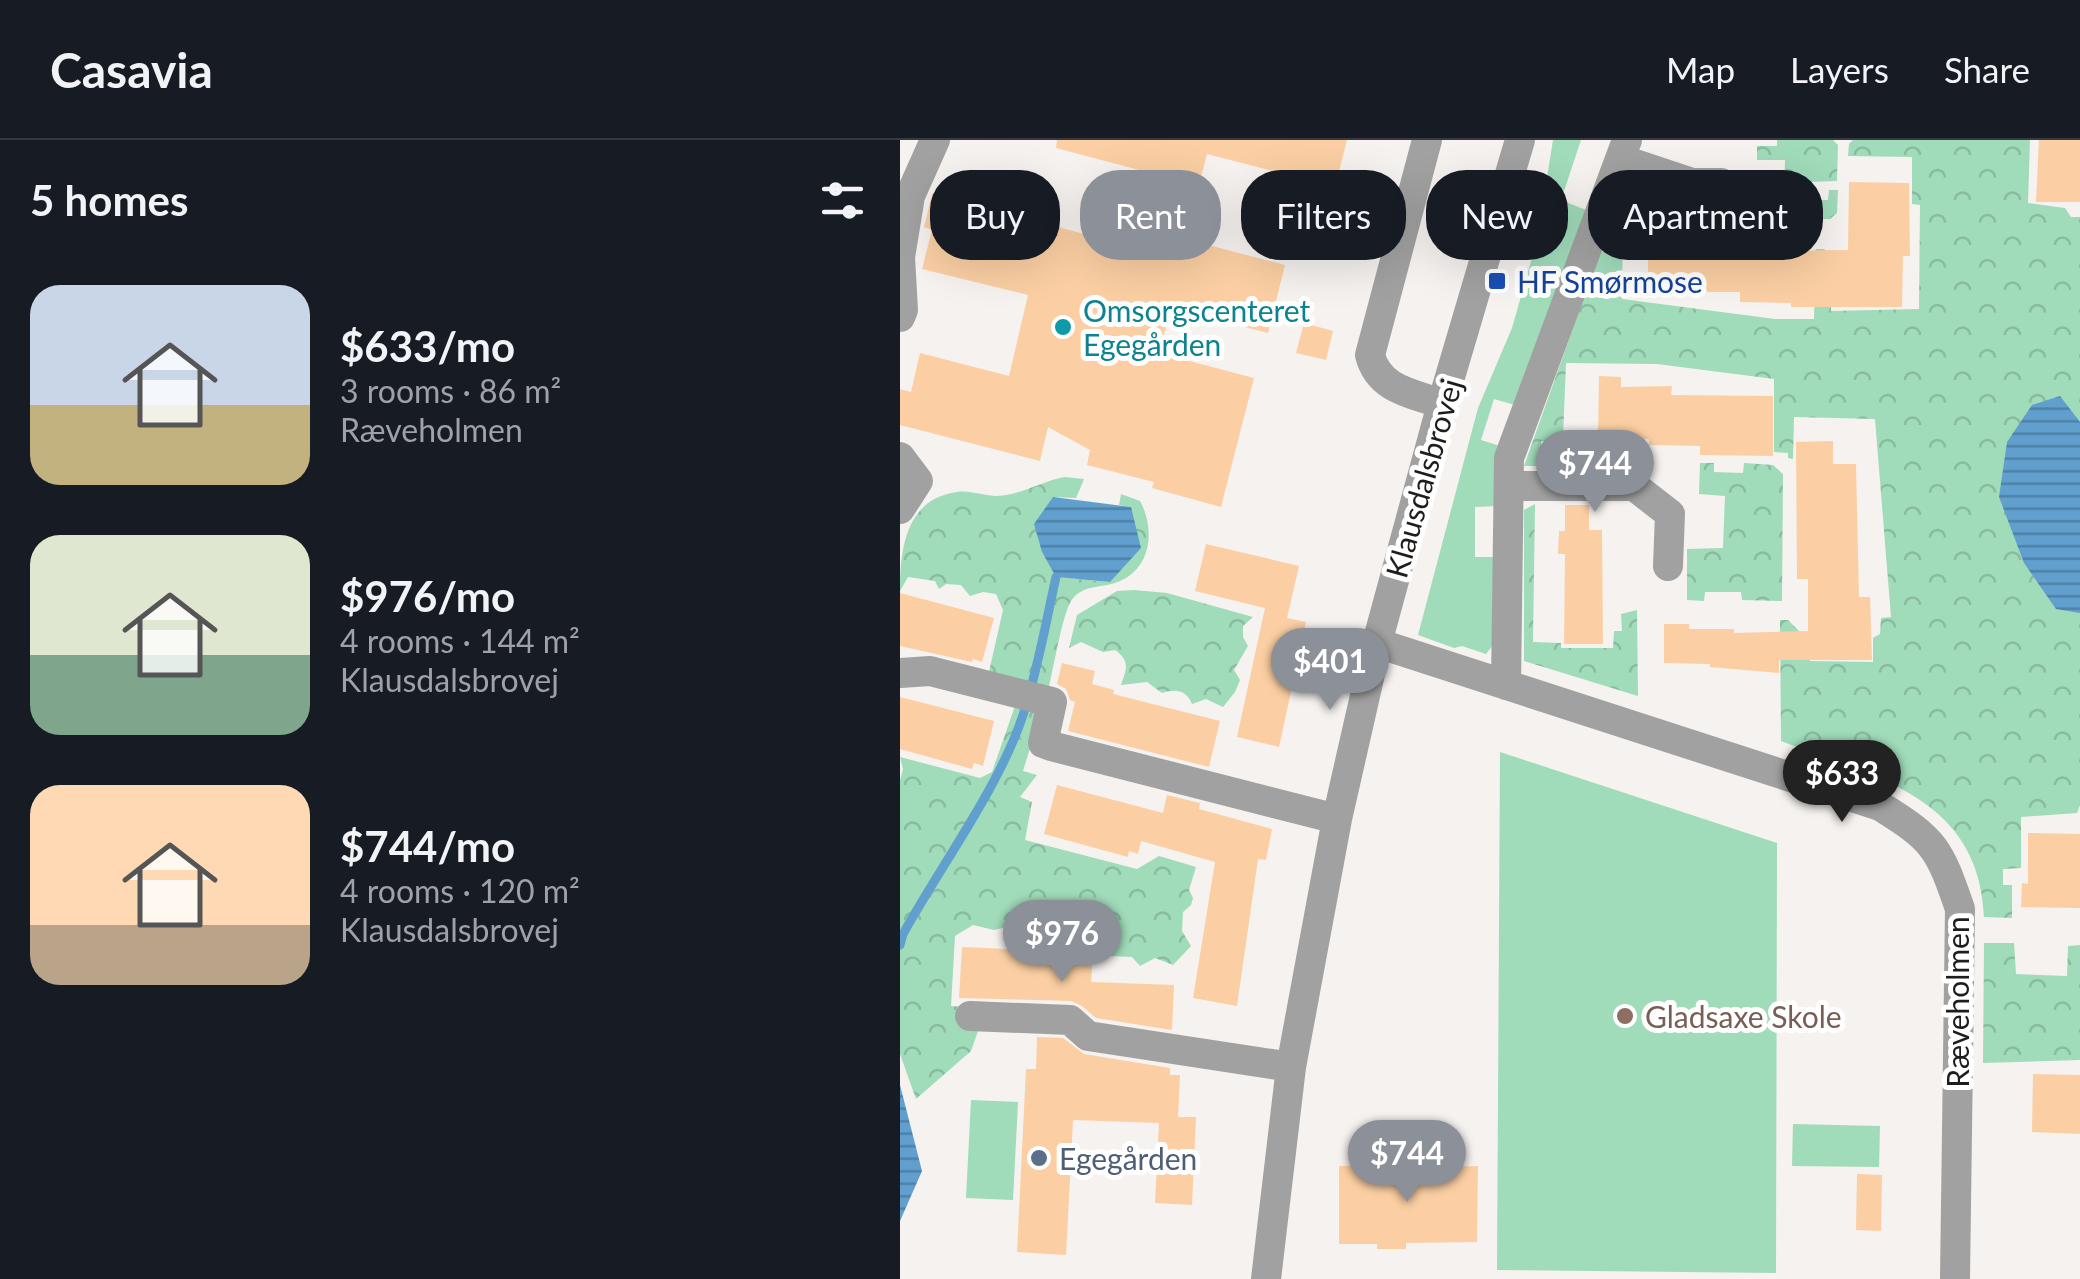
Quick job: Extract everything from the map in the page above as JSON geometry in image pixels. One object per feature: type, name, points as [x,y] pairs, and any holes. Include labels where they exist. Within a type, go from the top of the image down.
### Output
[{"type":"street","points":[[900,318],[900,257],[910,196],[934,140]]},
{"type":"street","points":[[1427,140],[1370,356],[1374,371],[1386,383],[1442,404]]},
{"type":"street","name":"Klausdalsbrovej","points":[[1266,1279],[1291,1067],[1336,818],[1377,643],[1520,140]]},
{"type":"street","points":[[1506,685],[1509,458],[1623,150],[1666,170]]},
{"type":"street","points":[[900,457],[918,481],[900,509]]},
{"type":"street","points":[[1509,486],[1634,486],[1670,514],[1668,566]]},
{"type":"street","name":"Ræveholmen","points":[[1377,643],[1880,806],[1923,833],[1945,864],[1960,909],[1954,1279]]},
{"type":"street","points":[[900,673],[930,672],[1049,701],[1043,743],[1336,818]]},
{"type":"street","points":[[970,1016],[1070,1020],[1088,1036],[1291,1067]]},
{"type":"green space","points":[[1553,140],[1581,140],[1568,179],[1568,170],[1548,170]]},
{"type":"green space","points":[[1777,140],[1833,140],[1838,145],[1837,181],[1823,182],[1823,170],[1785,170],[1785,160],[1757,160],[1757,146],[1777,146]]},
{"type":"green space","points":[[1853,140],[2030,140],[2028,203],[2065,208],[2071,217],[2080,217],[2080,804],[2077,813],[2021,817],[2021,868],[2003,869],[2003,885],[2012,885],[2012,918],[1984,917],[1978,876],[1963,844],[1942,818],[1916,797],[1781,741],[1780,620],[1788,620],[1799,631],[1800,645],[1808,646],[1810,661],[1873,662],[1873,638],[1880,634],[1881,618],[1891,617],[1875,419],[1794,417],[1793,459],[1788,458],[1788,453],[1774,452],[1774,379],[1657,364],[1566,363],[1563,437],[1596,438],[1596,466],[1557,467],[1557,441],[1541,441],[1541,466],[1524,466],[1597,260],[1623,260],[1622,299],[1775,319],[1814,319],[1816,260],[1823,260],[1824,249],[1831,256],[1831,311],[1919,309],[1920,205],[1912,204],[1912,157],[1848,156]]},
{"type":"green space","points":[[1829,190],[1838,190],[1837,213],[1823,219],[1823,200],[1828,200]]},
{"type":"green space","points":[[1568,203],[1586,210],[1568,259]]},
{"type":"green space","points":[[1531,260],[1568,260],[1515,405],[1494,399],[1481,440],[1500,446],[1497,506],[1475,507],[1475,557],[1497,557],[1493,645],[1486,654],[1418,635],[1478,408],[1512,328]]},
{"type":"green space","points":[[1700,463],[1714,463],[1714,472],[1743,473],[1744,463],[1773,465],[1783,474],[1782,601],[1742,600],[1741,592],[1705,592],[1704,601],[1687,600],[1687,549],[1723,548],[1725,496],[1699,494]]},
{"type":"green space","points":[[1065,477],[1084,479],[1076,498],[1053,497],[1042,552],[1057,577],[1110,582],[1131,507],[1119,505],[1121,494],[1140,501],[1149,534],[1144,557],[1131,575],[1114,583],[1081,591],[1071,601],[1048,691],[988,676],[1003,610],[996,594],[970,596],[961,585],[946,584],[939,589],[935,581],[908,577],[900,591],[900,575],[909,528],[927,504],[940,496],[957,492],[1006,495]]},
{"type":"green space","points":[[1535,504],[1533,642],[1561,643],[1561,648],[1613,648],[1614,631],[1622,631],[1621,614],[1637,610],[1638,696],[1524,661],[1524,510]]},
{"type":"green space","points":[[1117,591],[1167,593],[1253,617],[1243,626],[1248,646],[1234,670],[1240,680],[1223,707],[1206,699],[1192,704],[1183,693],[1162,693],[1147,682],[1121,685],[1125,662],[1115,650],[1103,652],[1081,642],[1069,648],[1077,615]]},
{"type":"green space","points":[[1016,703],[1042,709],[1023,771],[1037,775],[1020,797],[1032,802],[1025,840],[1137,869],[1159,856],[1196,867],[1189,890],[1191,905],[1183,912],[1182,931],[1191,946],[1173,965],[1155,958],[1140,966],[1132,957],[1110,956],[1095,962],[1097,943],[1093,934],[1068,929],[1057,935],[1052,929],[1037,928],[1026,935],[1011,926],[994,930],[973,925],[955,936],[951,1006],[967,1007],[978,1031],[971,1051],[916,1099],[900,1054],[903,769],[900,757],[980,778],[992,772]]},
{"type":"green space","points":[[1500,752],[1777,843],[1776,1273],[1497,1270]]},
{"type":"green space","points":[[1984,943],[2014,943],[2016,974],[2067,976],[2068,946],[2080,945],[2080,1060],[1983,1063]]},
{"type":"green space","points":[[971,1100],[1018,1102],[1013,1200],[966,1198]]},
{"type":"green space","points":[[1793,1124],[1880,1126],[1879,1167],[1792,1166]]},
{"type":"water","points":[[2060,396],[2080,422],[2080,613],[2056,609],[2024,563],[1999,497],[2007,442],[2032,405]]},
{"type":"water","points":[[1053,497],[1131,507],[1141,548],[1110,582],[1056,577],[1042,552],[1034,524]]},
{"type":"water","points":[[900,1085],[922,1171],[900,1221]]},
{"type":"building","name":"Omsorgscenteret Egegården","points":[[1057,140],[1347,140],[1339,170],[1269,170],[1207,154],[1203,170],[1139,170],[1056,148]]},
{"type":"building","points":[[2039,140],[2080,140],[2080,202],[2036,202]]},
{"type":"building","points":[[1849,182],[1909,183],[1910,256],[1903,256],[1902,307],[1791,307],[1791,303],[1740,302],[1740,292],[1648,292],[1648,260],[1823,260],[1823,250],[1848,250]]},
{"type":"building","name":"Omsorgscenteret Egegården","points":[[930,202],[930,229],[924,227]]},
{"type":"building","name":"Omsorgscenteret Egegården","points":[[1060,228],[1080,233],[1080,260],[1221,260],[1221,248],[1241,254],[1241,260],[1285,265],[1268,333],[1171,308],[1159,353],[1254,378],[1221,507],[1152,488],[1154,482],[1087,465],[1090,450],[1048,427],[1040,461],[900,425],[900,389],[911,392],[920,353],[1009,376],[1028,295],[922,269],[930,238],[930,260],[1060,260]]},
{"type":"building","points":[[1304,323],[1333,331],[1326,360],[1296,353]]},
{"type":"building","points":[[1599,376],[1621,377],[1621,387],[1672,386],[1671,395],[1773,396],[1773,456],[1700,455],[1700,446],[1598,438]]},
{"type":"building","points":[[1833,441],[1833,464],[1856,464],[1859,597],[1870,597],[1872,660],[1779,660],[1779,673],[1664,663],[1664,624],[1689,624],[1689,629],[1734,629],[1734,633],[1808,631],[1808,579],[1797,579],[1796,442]]},
{"type":"building","points":[[1565,505],[1589,505],[1589,530],[1602,530],[1603,644],[1564,644],[1565,554],[1558,554],[1559,531],[1565,531]]},
{"type":"building","points":[[1206,544],[1299,566],[1287,618],[1306,622],[1279,747],[1237,737],[1265,608],[1195,591]]},
{"type":"building","points":[[900,593],[994,618],[982,662],[900,646]]},
{"type":"building","points":[[1062,663],[1095,671],[1092,684],[1114,690],[1113,694],[1220,721],[1209,767],[1068,731],[1075,702],[1057,684]]},
{"type":"building","points":[[900,697],[994,721],[983,766],[974,763],[972,769],[900,749]]},
{"type":"building","points":[[1057,785],[1163,813],[1167,795],[1200,803],[1199,809],[1272,829],[1266,860],[1258,859],[1237,1006],[1193,998],[1215,862],[1141,841],[1138,854],[1129,851],[1128,857],[1044,834]]},
{"type":"building","points":[[2028,833],[2080,834],[2080,908],[2021,907],[2022,883],[2028,884]]},
{"type":"building","points":[[962,947],[1093,953],[1091,982],[1174,985],[1172,1030],[1096,1018],[1071,1001],[959,998]]},
{"type":"building","points":[[1037,1037],[1063,1038],[1084,1054],[1170,1068],[1170,1075],[1180,1075],[1178,1117],[1196,1117],[1192,1205],[1155,1203],[1159,1123],[1073,1120],[1066,1255],[1017,1252],[1026,1069],[1036,1069]]},
{"type":"building","points":[[2033,1074],[2080,1075],[2080,1134],[2032,1132]]},
{"type":"building","points":[[1376,1161],[1406,1161],[1406,1168],[1478,1166],[1477,1242],[1406,1243],[1406,1249],[1339,1244],[1339,1166],[1376,1165]]},
{"type":"building","points":[[1857,1174],[1882,1175],[1881,1231],[1856,1230]]},
{"type":"waterway","points":[[900,945],[1014,740],[1034,679],[1056,577]]},
{"type":"place","name":"HF Smørmose","points":[[1497,281]]},
{"type":"place","name":"Omsorgscenteret Egegården","points":[[1063,327]]},
{"type":"place","name":"Gladsaxe Skole","points":[[1625,1016]]},
{"type":"place","name":"Egegården","points":[[1039,1158]]}]
